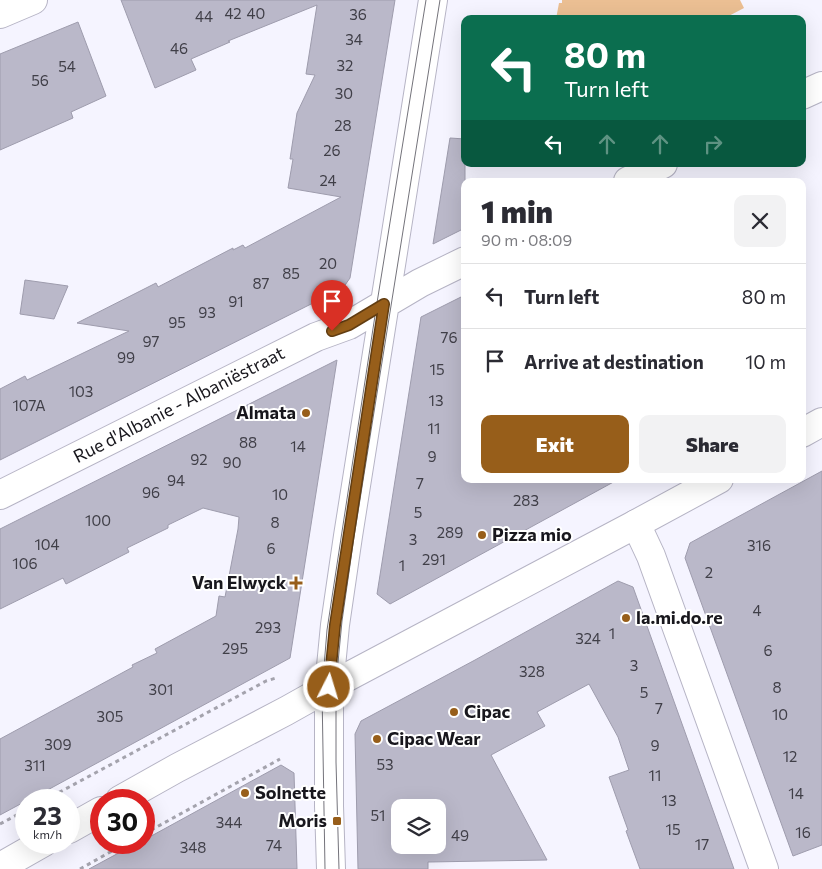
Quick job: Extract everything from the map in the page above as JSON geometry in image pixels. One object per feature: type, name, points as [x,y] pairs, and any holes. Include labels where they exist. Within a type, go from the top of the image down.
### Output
[{"type":"street","points":[[0,14],[32,0]]},
{"type":"street","points":[[331,869],[329,687],[335,625],[433,0]]},
{"type":"street","points":[[806,94],[822,86]]},
{"type":"street","points":[[634,178],[657,167]]},
{"type":"street","name":"Rue d'Albanie - Albaniëstraat","points":[[0,495],[316,336],[349,325],[420,283],[461,263]]},
{"type":"street","points":[[806,431],[822,422]]},
{"type":"street","points":[[140,789],[712,483]]},
{"type":"street","points":[[636,524],[651,556],[764,869]]},
{"type":"street","points":[[0,867],[23,854]]},
{"type":"path","points":[[155,828],[280,759]]},
{"type":"path","points":[[0,824],[15,816]]},
{"type":"path","points":[[80,869],[107,854]]},
{"type":"shaded area","points":[[562,0],[740,0],[744,8],[731,15],[557,15],[559,3],[562,3]]},
{"type":"building","points":[[121,0],[395,0],[350,278],[343,288],[0,460],[0,389],[25,376],[27,380],[129,331],[77,323],[156,283],[158,287],[233,248],[233,250],[243,245],[245,248],[341,197],[288,188],[293,159],[290,159],[297,113],[315,75],[306,74],[317,5],[228,41],[230,42],[191,59],[196,70],[155,88]]},
{"type":"building","points":[[78,22],[106,96],[71,112],[73,118],[0,150],[0,54]]},
{"type":"building","points":[[450,138],[461,139],[461,167],[465,167],[465,178],[461,178],[461,230],[433,244]]},
{"type":"building","points":[[25,280],[68,286],[54,319],[20,314]]},
{"type":"building","points":[[461,297],[461,483],[612,483],[390,604],[377,594],[421,317]]},
{"type":"building","points":[[337,360],[290,658],[49,789],[15,789],[15,807],[0,815],[0,739],[133,667],[132,665],[157,653],[155,649],[216,616],[219,596],[225,597],[239,517],[203,508],[127,548],[129,552],[66,584],[63,578],[0,609],[0,529]]},
{"type":"building","points":[[822,471],[822,845],[793,856],[685,558],[690,543],[800,483],[806,483],[806,480]]},
{"type":"building","points":[[618,581],[633,587],[734,869],[640,869],[609,777],[629,770],[618,737],[589,684],[537,712],[545,726],[491,755],[547,860],[428,862],[428,869],[358,869],[355,734],[361,721]]},
{"type":"building","points":[[281,765],[294,773],[297,869],[89,869],[117,854],[155,854],[155,834]]},
{"type":"tram line","points":[[325,869],[322,691],[327,630],[426,0]]},
{"type":"tram line","points":[[339,869],[336,683],[342,621],[440,0]]},
{"type":"place","name":"Almata","points":[[306,413]]},
{"type":"place","name":"Pizza mio","points":[[482,535]]},
{"type":"place","name":"Van Elwyck","points":[[296,583]]},
{"type":"place","name":"la.mi.do.re","points":[[626,618]]},
{"type":"place","name":"Cipac","points":[[454,712]]},
{"type":"place","name":"Cipac Wear","points":[[377,739]]},
{"type":"place","name":"Solnette","points":[[245,793]]},
{"type":"place","name":"Moris","points":[[337,821]]},
{"type":"route","points":[[329,687],[335,625],[384,304],[349,325],[332,331]]}]
